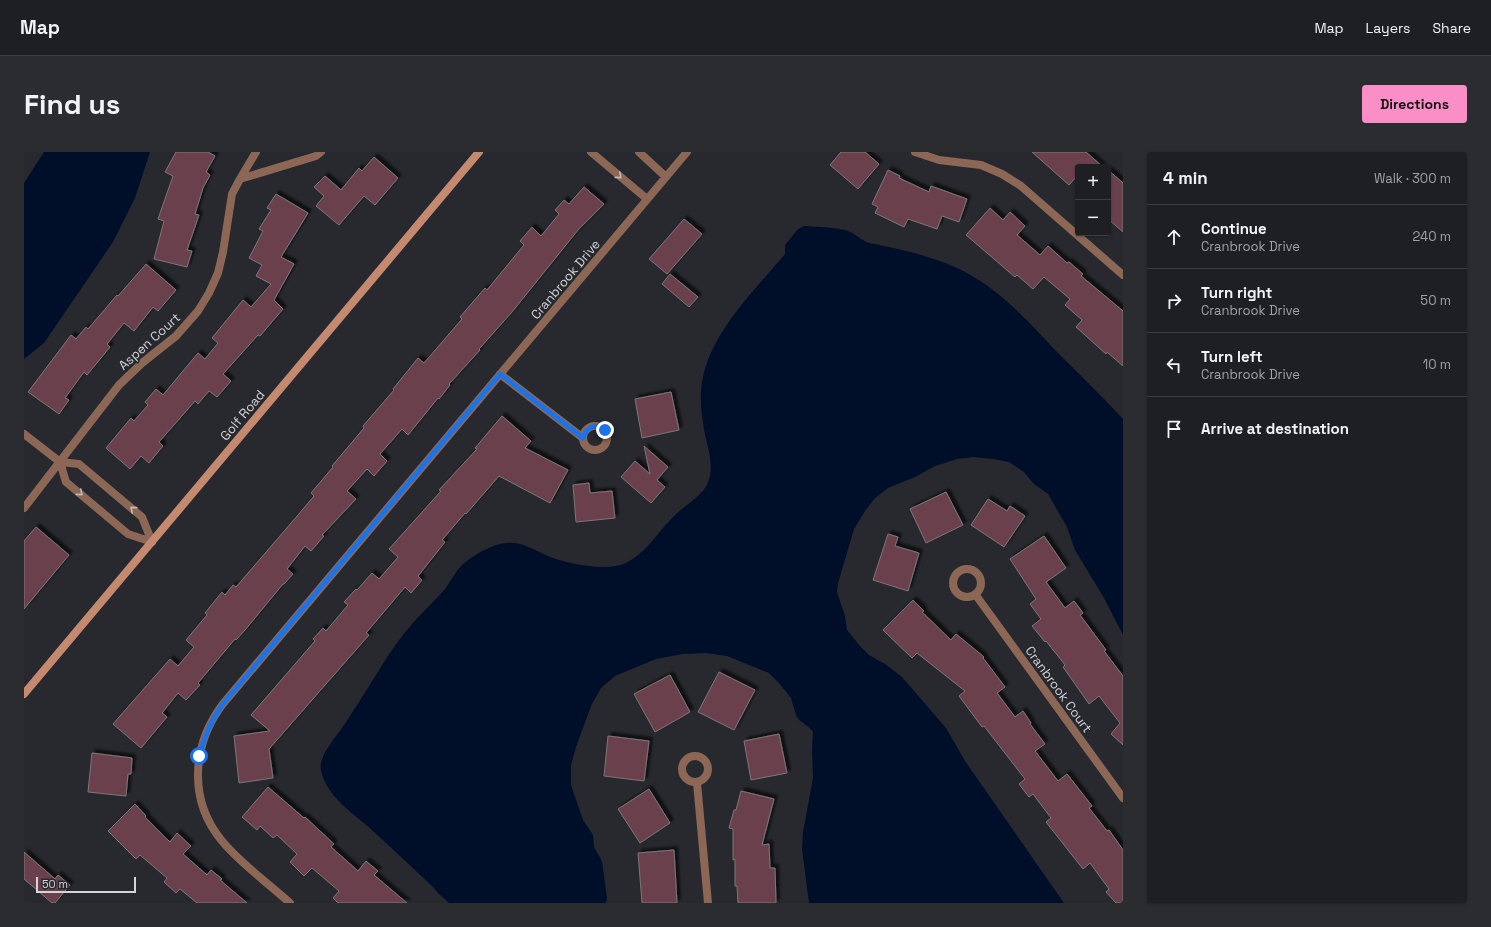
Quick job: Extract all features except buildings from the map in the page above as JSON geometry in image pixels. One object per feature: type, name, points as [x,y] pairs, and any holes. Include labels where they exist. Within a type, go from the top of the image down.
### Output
[{"type":"street","name":"Aspen Court","points":[[24,508],[119,385],[142,363],[176,336],[198,311],[209,293],[218,273],[223,252],[232,194],[256,152]]},
{"type":"street","points":[[240,179],[316,156],[321,152]]},
{"type":"street","name":"Golf Road","points":[[24,694],[479,152]]},
{"type":"street","points":[[591,152],[647,199]]},
{"type":"street","points":[[639,152],[666,177]]},
{"type":"street","name":"Cranbrook Drive","points":[[290,903],[234,854],[222,841],[210,822],[201,801],[198,779],[199,756],[205,734],[222,705],[687,152]]},
{"type":"street","points":[[915,152],[940,160],[981,165],[1002,174],[1021,186],[1123,275]]},
{"type":"street","points":[[500,374],[583,438]]},
{"type":"street","points":[[24,434],[60,462],[79,464],[142,517],[152,542]]},
{"type":"street","points":[[60,462],[66,482],[128,534],[152,542]]},
{"type":"street","name":"Cranbrook Court","points":[[975,594],[1123,798]]},
{"type":"street","points":[[697,783],[708,903]]},
{"type":"water","points":[[44,152],[150,152],[135,198],[113,242],[44,343],[24,359],[24,183]]},
{"type":"water","points":[[804,226],[849,231],[871,244],[927,257],[957,268],[972,276],[999,294],[1011,305],[1123,419],[1123,635],[1104,598],[1075,550],[1067,527],[1048,494],[1034,484],[1024,472],[1009,462],[993,459],[974,457],[957,459],[935,466],[915,477],[888,488],[875,498],[854,529],[838,583],[837,592],[845,616],[847,630],[869,655],[885,664],[902,677],[946,728],[965,761],[1064,903],[809,903],[802,849],[803,832],[813,778],[813,732],[799,720],[791,698],[769,673],[727,656],[706,653],[683,654],[656,659],[615,676],[601,688],[591,706],[571,765],[571,785],[583,820],[593,835],[594,847],[602,861],[607,898],[606,903],[449,903],[343,805],[329,790],[321,771],[321,762],[325,753],[404,634],[445,589],[465,562],[472,557],[500,544],[515,543],[567,562],[599,567],[618,566],[626,563],[640,553],[674,516],[700,494],[709,481],[711,466],[704,429],[701,402],[701,388],[707,364],[714,347],[735,314],[785,254],[785,245],[798,229]]},
{"type":"route","points":[[199,756],[205,734],[222,705],[500,374],[583,438],[584,433],[591,427],[601,427],[605,430]]}]
